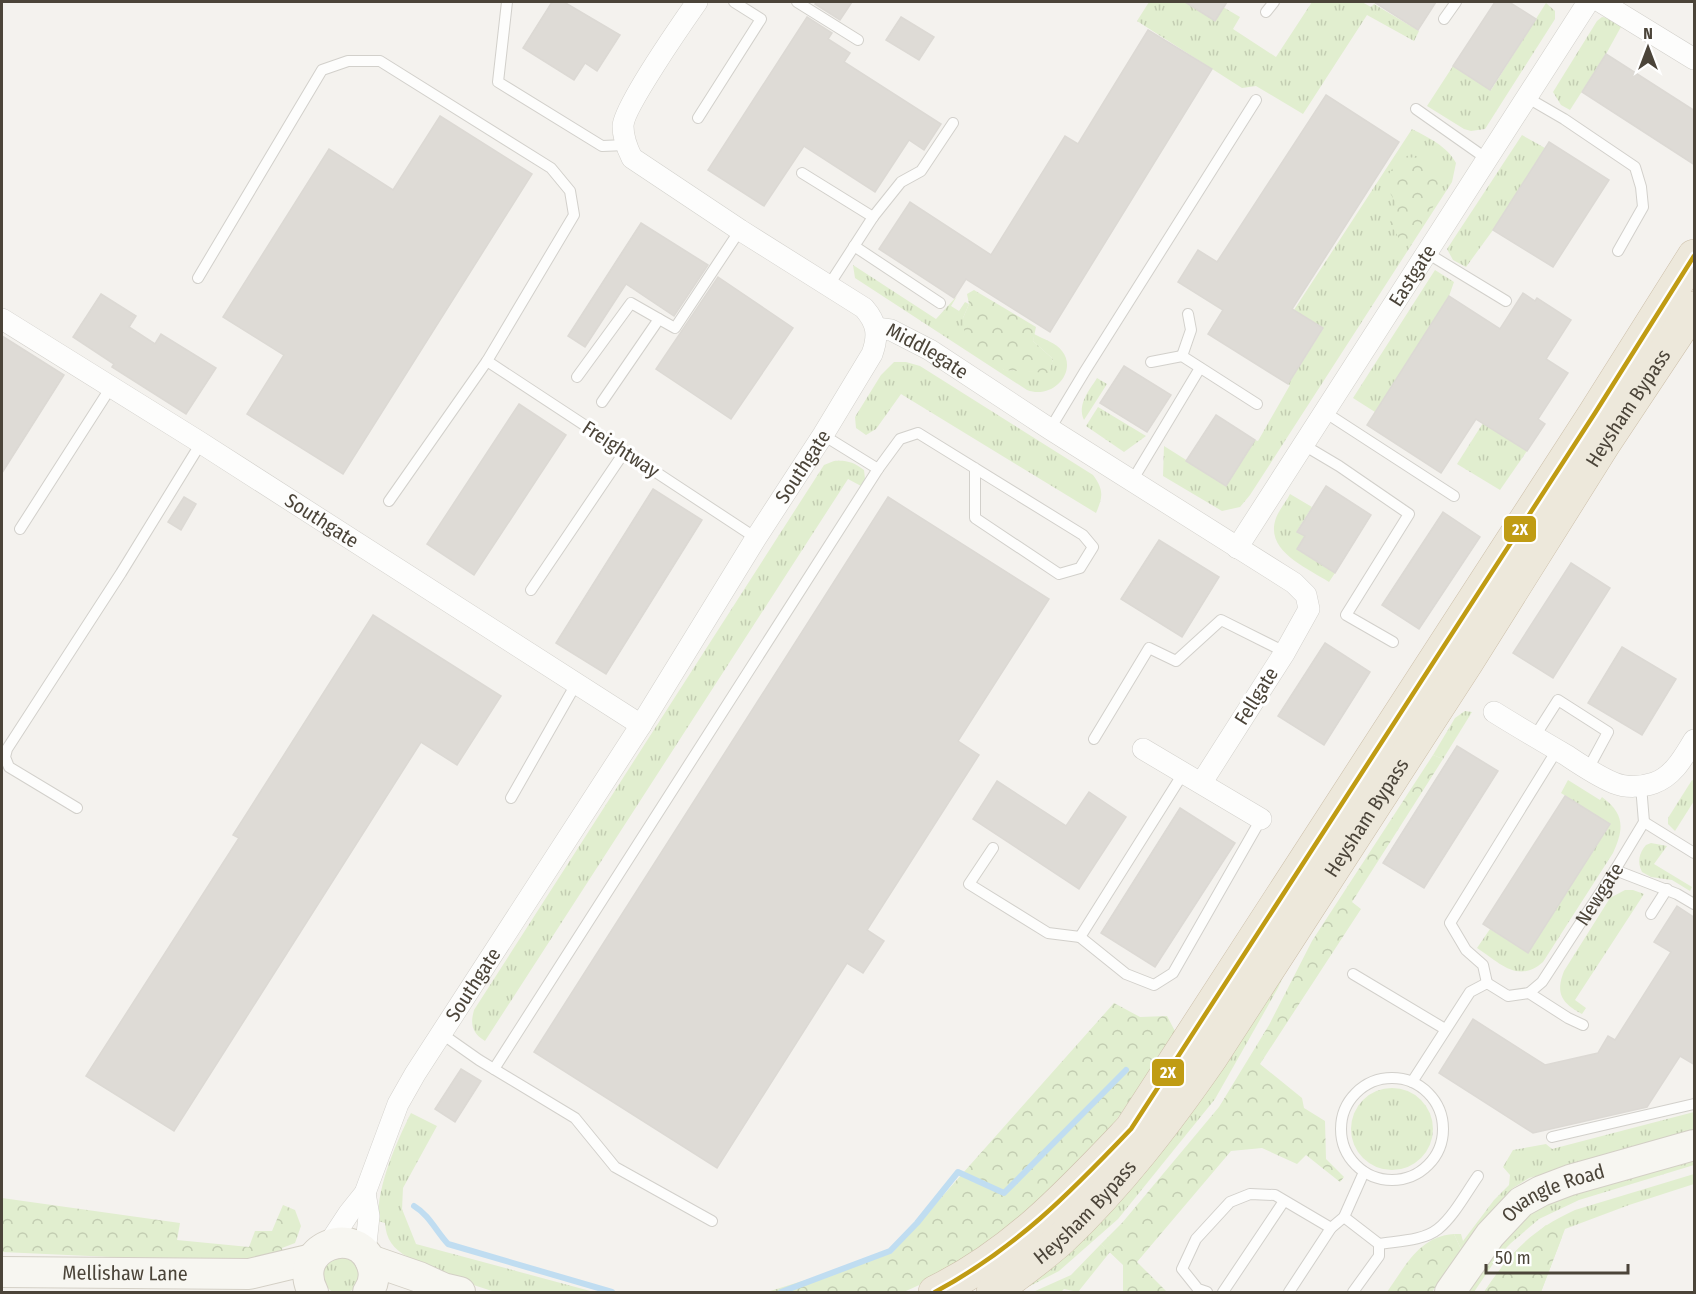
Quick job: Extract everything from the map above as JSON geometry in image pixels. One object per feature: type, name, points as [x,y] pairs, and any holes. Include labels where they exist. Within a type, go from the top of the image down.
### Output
[{"type":"highway","name":"Heysham Bypass","points":[[935,1293],[976,1270],[1030,1231],[1131,1130],[1695,256]]},
{"type":"highway","name":"Heysham Bypass","points":[[993,1293],[1060,1240],[1097,1203],[1173,1112],[1212,1056],[1467,662],[1605,442],[1695,308]]},
{"type":"main road","name":"Ovangle Road","points":[[1450,1293],[1490,1234],[1521,1202],[1541,1191],[1570,1180],[1695,1145]]},
{"type":"main road","name":"Mellishaw Lane","points":[[2,1272],[249,1274],[320,1252],[338,1242],[349,1244],[367,1256]]},
{"type":"main road","points":[[313,1292],[308,1273],[320,1252]]},
{"type":"main road","points":[[367,1256],[410,1273],[440,1291]]},
{"type":"main road","points":[[367,1256],[374,1278],[368,1293]]},
{"type":"main road","name":"Mellishaw Lane","points":[[249,1274],[272,1283],[313,1292]]},
{"type":"street","points":[[626,145],[623,124],[632,102],[696,2]]},
{"type":"street","points":[[1586,3],[1695,59]]},
{"type":"street","name":"Eastgate","points":[[1237,548],[1586,3]]},
{"type":"street","name":"Middlegate","points":[[626,145],[632,158],[740,230],[864,308],[876,328],[891,330],[930,350],[1294,584],[1306,595],[1309,609]]},
{"type":"street","name":"Southgate","points":[[2,319],[201,443],[641,725]]},
{"type":"street","name":"Southgate","points":[[320,1252],[365,1193],[398,1104],[415,1074],[641,725],[756,538],[823,435],[872,354],[878,335],[876,328]]},
{"type":"street","name":"Fellgate","points":[[1193,777],[1285,652],[1309,609]]},
{"type":"street","points":[[1494,712],[1588,769],[1614,783],[1626,786],[1641,786],[1656,782],[1666,776],[1675,769],[1693,745]]},
{"type":"street","points":[[1143,749],[1261,819]]},
{"type":"street","name":"Southgate","points":[[365,1193],[369,1216],[367,1256]]},
{"type":"lane","points":[[507,2],[498,82],[602,146],[626,145]]},
{"type":"lane","points":[[698,118],[761,19],[734,2]]},
{"type":"lane","points":[[797,2],[858,40]]},
{"type":"lane","points":[[1266,12],[1274,2]]},
{"type":"lane","points":[[1444,19],[1456,2]]},
{"type":"lane","points":[[198,278],[322,70],[348,61],[380,61],[551,168],[570,191],[574,215],[487,361],[389,501]]},
{"type":"lane","points":[[1526,97],[1564,119],[1635,167],[1641,187],[1643,207],[1618,251]]},
{"type":"lane","points":[[1050,429],[1256,100]]},
{"type":"lane","points":[[1416,109],[1487,159]]},
{"type":"lane","points":[[830,285],[873,217],[901,182],[921,171],[953,123]]},
{"type":"lane","points":[[802,173],[873,217]]},
{"type":"lane","points":[[577,377],[631,303],[675,328],[740,230]]},
{"type":"lane","points":[[854,246],[940,303]]},
{"type":"lane","points":[[1426,253],[1506,301]]},
{"type":"lane","points":[[1182,356],[1191,330],[1188,314]]},
{"type":"lane","points":[[602,402],[659,319]]},
{"type":"lane","points":[[1151,362],[1182,356],[1257,404]]},
{"type":"lane","name":"Freightway","points":[[487,361],[756,538]]},
{"type":"lane","points":[[1132,481],[1200,368]]},
{"type":"lane","points":[[20,529],[111,387]]},
{"type":"lane","points":[[1323,411],[1454,496]]},
{"type":"lane","points":[[494,1069],[878,469],[900,439],[918,433],[975,468],[1083,535],[1093,547],[1080,568],[1059,574],[975,518],[975,468]]},
{"type":"lane","points":[[823,435],[878,469]]},
{"type":"lane","points":[[77,808],[9,767],[5,757],[7,749],[201,443]]},
{"type":"lane","points":[[1302,444],[1339,466],[1409,514],[1346,615],[1393,642]]},
{"type":"lane","points":[[531,590],[625,451]]},
{"type":"lane","points":[[1094,739],[1149,648],[1176,661],[1221,620],[1285,652]]},
{"type":"lane","points":[[511,798],[576,684]]},
{"type":"lane","points":[[1535,736],[1558,700],[1608,732],[1588,769]]},
{"type":"lane","points":[[1557,750],[1450,923],[1466,950],[1483,965],[1487,983],[1508,996],[1529,993],[1583,1025]]},
{"type":"lane","points":[[1080,937],[1193,777]]},
{"type":"lane","points":[[1641,786],[1644,822],[1695,853]]},
{"type":"lane","points":[[993,848],[969,884],[1048,933],[1080,937],[1126,974],[1154,985],[1173,973],[1261,819]]},
{"type":"lane","name":"Newgate","points":[[1529,993],[1542,982],[1644,822]]},
{"type":"lane","points":[[1615,870],[1667,889],[1695,904]]},
{"type":"lane","points":[[1651,914],[1667,889]]},
{"type":"lane","points":[[1353,974],[1445,1029]]},
{"type":"lane","points":[[1412,1082],[1470,992],[1487,983]]},
{"type":"lane","points":[[442,1034],[494,1069],[575,1118],[615,1167],[712,1221]]},
{"type":"lane","points":[[1396,1077],[1412,1082],[1427,1091],[1437,1104],[1443,1120],[1443,1137],[1437,1153],[1427,1167],[1413,1176],[1396,1180],[1379,1179],[1364,1172],[1351,1161],[1343,1146],[1340,1129],[1343,1113],[1351,1098],[1363,1086],[1379,1079],[1396,1077]]},
{"type":"lane","points":[[1552,1137],[1695,1104]]},
{"type":"lane","points":[[1289,1293],[1331,1228],[1344,1217],[1364,1172]]},
{"type":"lane","points":[[1344,1217],[1378,1244],[1425,1235],[1437,1230],[1446,1220],[1478,1176]]},
{"type":"lane","points":[[1207,1293],[1197,1289],[1182,1269],[1196,1239],[1230,1202],[1250,1194],[1275,1195],[1331,1228]]},
{"type":"lane","points":[[1223,1293],[1284,1201]]},
{"type":"lane","points":[[1353,1293],[1378,1256],[1378,1244]]},
{"type":"green space","points":[[1149,2],[1185,2],[1214,20],[1223,7],[1240,17],[1233,29],[1276,57],[1312,2],[1362,2],[1371,7],[1374,4],[1419,31],[1414,41],[1367,15],[1303,114],[1256,86],[1242,88],[1137,21]]},
{"type":"green space","points":[[1546,3],[1555,11],[1555,19],[1485,129],[1471,131],[1464,129],[1427,106],[1453,66],[1491,90]]},
{"type":"green space","points":[[1602,17],[1622,25],[1570,110],[1561,105],[1553,92],[1597,21]]},
{"type":"green space","points":[[1412,129],[1437,143],[1452,157],[1456,163],[1452,182],[1250,495],[1240,507],[1222,511],[1163,476],[1164,446],[1226,485],[1255,440],[1258,441],[1290,385],[1288,384],[1323,329],[1294,310]]},
{"type":"green space","points":[[1522,135],[1545,148],[1493,230],[1466,267],[1453,260],[1447,249]]},
{"type":"green space","points":[[1408,157],[1421,158],[1431,164],[1440,176],[1442,185],[1436,202],[1422,223],[1408,240],[1400,240],[1390,223],[1396,203],[1385,180],[1394,166]]},
{"type":"green space","points":[[853,265],[936,319],[957,296],[951,306],[959,311],[965,302],[969,304],[963,318],[1004,370],[1049,372],[1053,359],[1033,341],[1034,334],[1060,348],[1066,359],[1065,375],[1060,382],[1046,391],[1027,390],[855,278]]},
{"type":"green space","points":[[1435,270],[1454,282],[1449,296],[1405,365],[1453,396],[1397,379],[1375,412],[1353,398]]},
{"type":"green space","points":[[974,290],[1036,327],[1033,341],[1053,359],[1049,373],[1004,370],[965,339],[963,318],[969,304],[967,294]]},
{"type":"green space","points":[[894,362],[906,362],[920,366],[1093,475],[1101,494],[1096,513],[901,394],[876,429],[866,435],[856,428],[855,417],[881,375]]},
{"type":"green space","points":[[1097,378],[1107,384],[1084,420],[1083,403]]},
{"type":"green space","points":[[1098,407],[1146,436],[1124,452],[1086,426]]},
{"type":"green space","points":[[1483,423],[1527,451],[1500,490],[1457,464]]},
{"type":"green space","points":[[834,461],[850,462],[864,470],[865,479],[861,486],[848,479],[485,1041],[477,1035],[473,1028],[474,1010],[824,465]]},
{"type":"green space","points":[[1290,494],[1312,507],[1297,531],[1305,536],[1297,549],[1335,573],[1329,582],[1290,557],[1276,540],[1274,530],[1276,518]]},
{"type":"green space","points":[[1465,711],[1472,712],[1443,759],[1433,755],[1455,718]]},
{"type":"green space","points":[[1433,755],[1443,759],[1352,902],[1361,909],[1260,1064],[1302,1098],[1304,1108],[1325,1121],[1326,1159],[1344,1177],[1340,1182],[1306,1155],[1297,1164],[1262,1148],[1231,1151],[1137,1262],[1167,1292],[1123,1292],[1123,1265],[1101,1244],[1122,1223],[1219,1107],[1269,1025],[1312,941]]},
{"type":"green space","points":[[1568,780],[1600,800],[1602,797],[1610,803],[1620,822],[1619,837],[1613,853],[1543,962],[1525,971],[1509,969],[1477,948],[1490,929],[1527,952],[1609,824],[1561,793]]},
{"type":"green space","points":[[1692,780],[1694,781],[1694,801],[1675,831],[1668,824],[1668,818]]},
{"type":"green space","points":[[1651,843],[1667,846],[1654,864],[1692,887],[1690,891],[1672,880],[1651,877],[1642,872],[1640,854],[1646,845]]},
{"type":"green space","points":[[1625,890],[1644,894],[1575,1000],[1586,1008],[1582,1014],[1569,1006],[1562,997],[1561,979],[1610,898]]},
{"type":"green space","points":[[1295,951],[1278,988],[1215,1099],[1118,1219],[1059,1271],[1026,1288]]},
{"type":"green space","points":[[1114,1003],[1140,1017],[1167,1016],[1176,1033],[1115,1122],[1009,1234],[948,1272],[906,1291],[767,1292],[892,1253]]},
{"type":"green space","points":[[1384,1088],[1400,1088],[1415,1095],[1426,1106],[1433,1121],[1430,1145],[1421,1158],[1400,1170],[1384,1170],[1369,1163],[1358,1152],[1351,1137],[1351,1121],[1358,1106],[1369,1095]]},
{"type":"green space","points":[[1694,1112],[1694,1133],[1529,1178],[1513,1188],[1461,1249],[1454,1234],[1461,1234],[1463,1241],[1494,1200],[1509,1185],[1510,1175],[1503,1167],[1513,1150],[1546,1144],[1552,1149]]},
{"type":"green space","points":[[411,1113],[437,1126],[403,1188],[402,1209],[416,1244],[594,1292],[495,1292],[406,1263],[408,1257],[391,1243],[385,1223],[378,1221],[384,1179]]},
{"type":"green space","points":[[1694,1156],[1694,1165],[1579,1200],[1539,1219],[1499,1255],[1474,1292],[1465,1292],[1481,1266],[1526,1218],[1539,1209],[1573,1193]]},
{"type":"green space","points":[[1694,1174],[1694,1184],[1565,1229],[1541,1292],[1484,1292],[1523,1244],[1534,1234],[1560,1218],[1575,1210]]},
{"type":"green space","points":[[2,1198],[180,1223],[177,1240],[249,1247],[255,1231],[272,1231],[283,1205],[295,1210],[301,1226],[295,1243],[282,1248],[284,1256],[243,1263],[2,1252]]},
{"type":"green space","points":[[1546,1225],[1562,1237],[1541,1292],[1484,1292],[1509,1257]]},
{"type":"green space","points":[[1454,1234],[1461,1249],[1432,1292],[1387,1292],[1414,1254],[1422,1247],[1431,1240]]},
{"type":"green space","points":[[1101,1244],[1110,1252],[1078,1292],[1064,1289],[1061,1292],[1033,1292],[1071,1275]]},
{"type":"green space","points":[[338,1256],[351,1258],[361,1274],[352,1290],[333,1292],[324,1283],[322,1278],[325,1268]]},
{"type":"building","points":[[552,2],[564,2],[620,35],[597,71],[585,63],[574,80],[523,48]]},
{"type":"building","points":[[817,2],[852,2],[840,20],[815,4]]},
{"type":"building","points":[[1185,2],[1227,2],[1215,21]]},
{"type":"building","points":[[1374,2],[1436,2],[1418,30]]},
{"type":"building","points":[[1495,2],[1509,2],[1536,19],[1490,90],[1453,66]]},
{"type":"building","points":[[807,17],[832,33],[828,39],[850,53],[844,62],[941,124],[924,150],[909,140],[875,192],[804,146],[764,206],[708,170]]},
{"type":"building","points":[[901,17],[934,37],[919,60],[886,40]]},
{"type":"building","points":[[1148,30],[1212,69],[1050,332],[966,279],[954,298],[879,249],[910,202],[991,255],[1065,136],[1078,144]]},
{"type":"building","points":[[1606,54],[1695,111],[1695,165],[1582,92]]},
{"type":"building","points":[[1326,95],[1399,142],[1292,309],[1323,328],[1288,384],[1208,334],[1223,310],[1178,282],[1198,250],[1217,262]]},
{"type":"building","points":[[440,116],[532,174],[343,474],[247,414],[284,355],[223,317],[329,149],[393,190]]},
{"type":"building","points":[[1549,142],[1609,180],[1553,267],[1493,230]]},
{"type":"building","points":[[641,223],[708,265],[674,316],[626,284],[585,347],[568,336]]},
{"type":"building","points":[[718,277],[793,328],[731,419],[656,369]]},
{"type":"building","points":[[1523,293],[1535,301],[1537,298],[1571,320],[1546,359],[1568,373],[1538,419],[1545,424],[1527,451],[1476,419],[1441,473],[1367,425],[1449,296],[1500,329]]},
{"type":"building","points":[[101,294],[136,316],[129,327],[155,344],[161,334],[216,368],[186,414],[112,367],[114,364],[73,337]]},
{"type":"building","points":[[2,336],[64,375],[2,473]]},
{"type":"building","points":[[1124,366],[1171,395],[1147,432],[1100,403]]},
{"type":"building","points":[[519,404],[566,435],[474,575],[427,544]]},
{"type":"building","points":[[1216,415],[1255,440],[1226,486],[1186,461]]},
{"type":"building","points":[[1326,486],[1371,515],[1335,573],[1297,549],[1305,536],[1297,532]]},
{"type":"building","points":[[653,489],[702,520],[606,674],[556,643]]},
{"type":"building","points":[[184,497],[196,504],[181,530],[168,522]]},
{"type":"building","points":[[888,497],[1049,599],[958,741],[979,755],[867,930],[884,941],[863,973],[847,963],[717,1168],[534,1052]]},
{"type":"building","points":[[1443,512],[1480,537],[1419,629],[1382,605]]},
{"type":"building","points":[[1159,540],[1219,577],[1182,637],[1121,599]]},
{"type":"building","points":[[1571,563],[1610,588],[1553,678],[1513,653]]},
{"type":"building","points":[[373,615],[501,696],[457,765],[421,742],[174,1131],[86,1076],[239,838],[233,835]]},
{"type":"building","points":[[1325,643],[1370,672],[1324,745],[1278,716]]},
{"type":"building","points":[[1622,647],[1676,679],[1642,735],[1588,703]]},
{"type":"building","points":[[1457,746],[1498,771],[1424,888],[1383,863]]},
{"type":"building","points":[[997,781],[1066,826],[1089,792],[1126,817],[1079,889],[973,819]]},
{"type":"building","points":[[1565,796],[1610,824],[1528,953],[1483,924]]},
{"type":"building","points":[[1180,808],[1235,843],[1155,967],[1101,933]]},
{"type":"building","points":[[1677,906],[1695,918],[1695,1065],[1680,1056],[1647,1107],[1533,1133],[1439,1073],[1473,1019],[1545,1065],[1598,1053],[1608,1036],[1615,1040],[1671,952],[1654,942]]},
{"type":"building","points":[[461,1069],[481,1081],[455,1122],[435,1109]]},
{"type":"waterway","points":[[781,1292],[890,1251],[917,1223],[958,1172],[1004,1193],[1126,1070]]},
{"type":"waterway","points":[[414,1206],[448,1244],[612,1292]]},
{"type":"transit line","name":"2X","points":[[935,1292],[991,1258],[1016,1239],[1063,1198],[1131,1129],[1595,413],[1694,256]]}]
